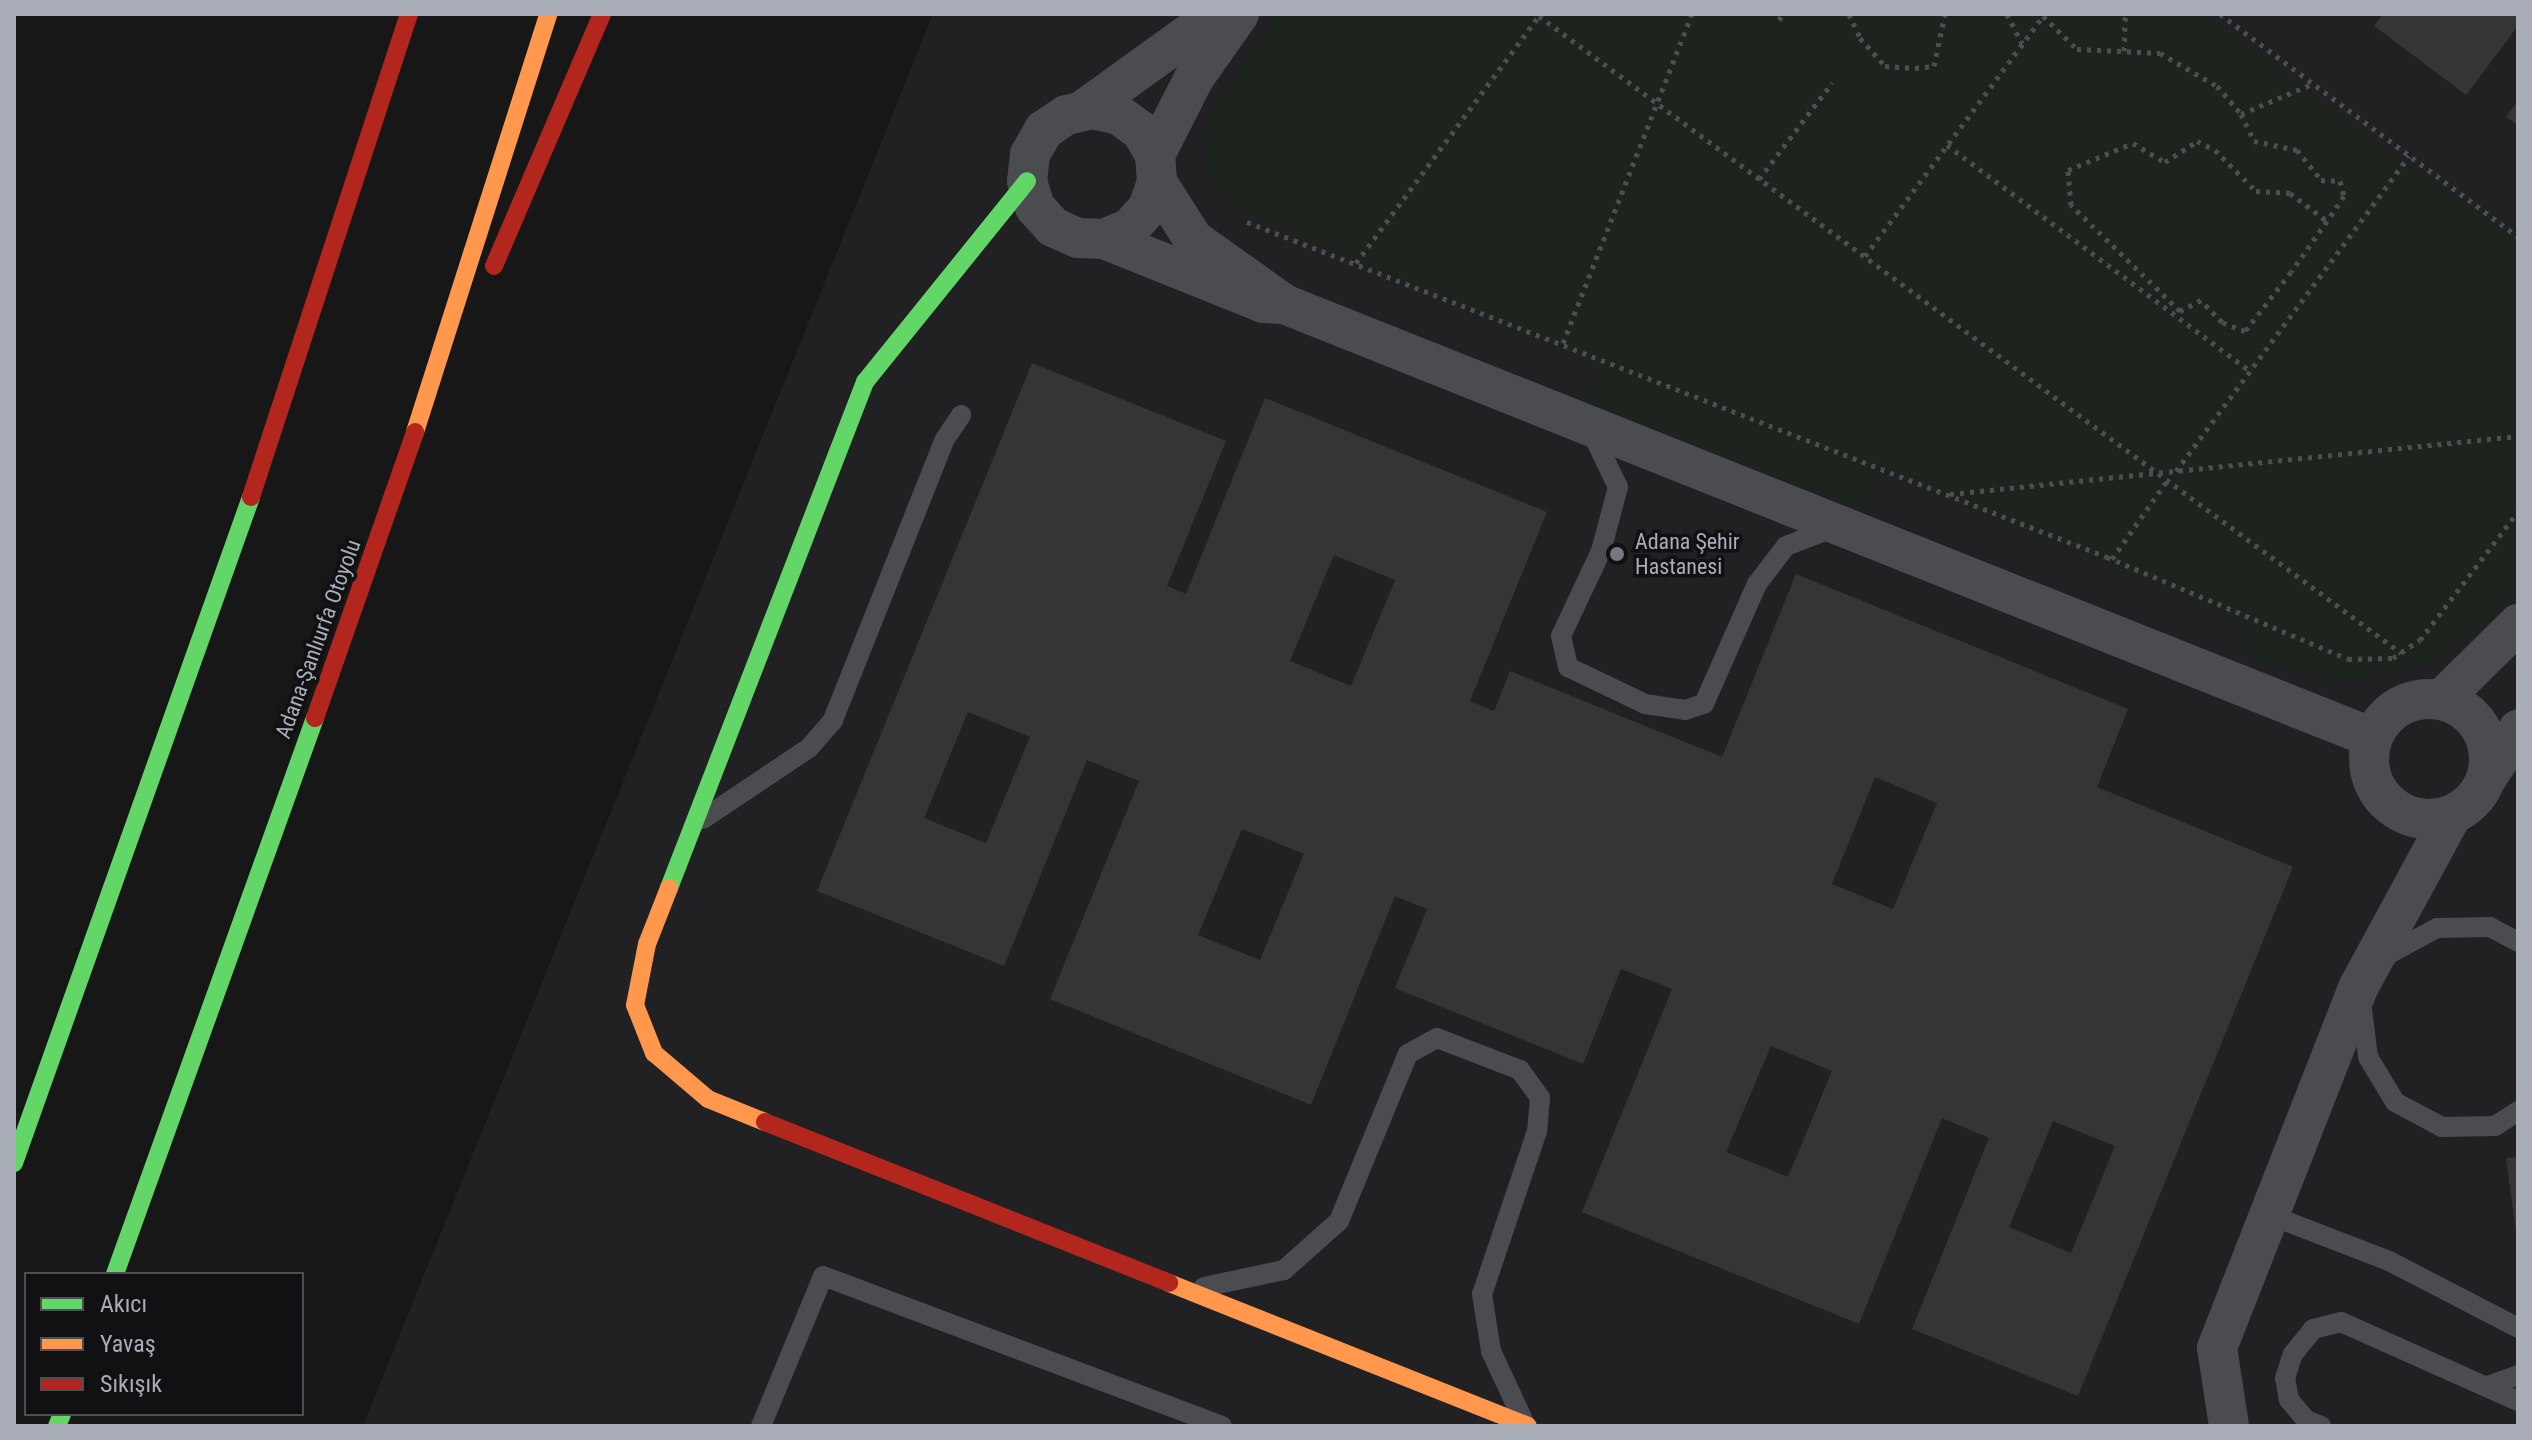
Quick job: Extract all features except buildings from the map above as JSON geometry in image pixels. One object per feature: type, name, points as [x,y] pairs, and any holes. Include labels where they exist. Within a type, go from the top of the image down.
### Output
[{"type":"main road","points":[[14,1163],[272,437],[409,14]]},
{"type":"main road","name":"Adana-Şanlıurfa Otoyolu","points":[[116,1272],[400,480],[548,14]]},
{"type":"main road","points":[[488,280],[602,14]]},
{"type":"main road","points":[[1027,181],[865,382],[647,944],[635,1005],[654,1053],[708,1099],[1527,1426]]},
{"type":"main road","points":[[400,480],[475,308]]},
{"type":"street","points":[[1082,111],[1200,26],[1208,14]]},
{"type":"street","points":[[1104,239],[1130,228],[1148,208],[1156,168],[1194,78],[1239,14]]},
{"type":"street","points":[[1284,304],[1263,303],[1104,239],[1078,238],[1053,227],[1035,207],[1027,181],[1030,154],[1044,130],[1066,115],[1082,111],[1119,115],[1141,131],[1156,168],[1193,239],[1284,304],[2373,738]]},
{"type":"street","points":[[2442,699],[2518,624]]},
{"type":"street","points":[[2486,779],[2489,754],[2482,729],[2465,710],[2442,699],[2418,699],[2394,709],[2373,738],[2371,776],[2383,799],[2402,814],[2427,820],[2452,815],[2473,801],[2518,730]]},
{"type":"street","points":[[2229,1426],[2217,1348],[2366,973],[2452,815]]},
{"type":"lane","points":[[693,825],[809,748],[833,720],[945,439],[961,415]]},
{"type":"lane","points":[[1589,425],[1618,487],[1601,551],[1561,636],[1564,651],[1568,667],[1645,704],[1685,710],[1704,704],[1757,584],[1786,546],[1839,525]]},
{"type":"lane","points":[[2518,921],[2490,927],[2437,928],[2366,973],[2368,1057],[2395,1102],[2442,1127],[2495,1126],[2518,1111]]},
{"type":"lane","points":[[2490,927],[2518,942]]},
{"type":"lane","points":[[1188,1291],[1284,1270],[1339,1221],[1408,1054],[1437,1038],[1520,1070],[1540,1098],[1537,1131],[1482,1294],[1491,1351],[1527,1426]]},
{"type":"lane","points":[[2270,1215],[2389,1261],[2518,1328]]},
{"type":"lane","points":[[761,1426],[823,1276],[1222,1426]]},
{"type":"lane","points":[[2321,1426],[2306,1420],[2289,1400],[2285,1378],[2293,1354],[2313,1329],[2341,1322],[2518,1401]]},
{"type":"lane","points":[[2488,1386],[2518,1375]]},
{"type":"path","points":[[1563,343],[1692,14]]},
{"type":"path","points":[[1779,20],[1783,14]]},
{"type":"path","points":[[1849,14],[1860,38],[1885,66],[1915,68],[1934,66],[1945,14]]},
{"type":"path","points":[[2007,14],[2022,43]]},
{"type":"path","points":[[2124,51],[2125,14]]},
{"type":"path","points":[[2220,14],[2518,237]]},
{"type":"path","points":[[1356,263],[1540,15],[2401,653]]},
{"type":"path","points":[[1865,256],[2044,15],[2077,49],[2160,53],[2217,86],[2241,114],[2254,141],[2297,150],[2321,180],[2340,181],[2344,196],[2327,221],[2245,331],[2222,322],[2201,300],[2180,311],[2071,205],[2068,170],[2133,143],[2165,162],[2197,141],[2215,150],[2256,191],[2290,193],[2327,221]]},
{"type":"path","points":[[1759,179],[1832,83]]},
{"type":"path","points":[[2241,114],[2313,84]]},
{"type":"path","points":[[1947,145],[2250,371]]},
{"type":"path","points":[[2112,559],[2167,479],[2409,156]]},
{"type":"path","points":[[1233,219],[1563,343],[2112,559],[2348,659],[2371,662],[2401,653],[2420,640],[2518,512]]},
{"type":"path","points":[[1947,495],[2518,436]]},
{"type":"shaded area","name":"Adana Şehir Hastanesi","points":[[933,14],[2518,14],[2518,1426],[363,1426]]},
{"type":"shaded area","points":[[1277,14],[2205,14],[2391,153],[2518,239],[2518,588],[2490,619],[2431,661],[2347,683],[2248,658],[2249,624],[1877,468],[1864,509],[1585,400],[1600,368],[1229,204],[1204,161],[1211,114]]},
{"type":"traffic: fast","points":[[669,888],[865,382],[1027,181]]},
{"type":"traffic: fast","points":[[14,1163],[251,497]]},
{"type":"traffic: fast","points":[[116,1272],[315,718]]},
{"type":"traffic: fast","points":[[57,1426],[61,1416]]},
{"type":"traffic: slow","points":[[415,432],[548,14]]},
{"type":"traffic: slow","points":[[669,888],[647,944],[635,1005],[654,1053],[708,1099],[765,1122]]},
{"type":"traffic: slow","points":[[1169,1283],[1528,1426]]},
{"type":"traffic: jam","points":[[251,497],[409,14]]},
{"type":"traffic: jam","points":[[494,266],[602,14]]},
{"type":"traffic: jam","points":[[315,718],[415,432]]},
{"type":"traffic: jam","points":[[765,1122],[1169,1283]]},
{"type":"place","name":"Adana Şehir Hastanesi","points":[[1617,554]]}]
